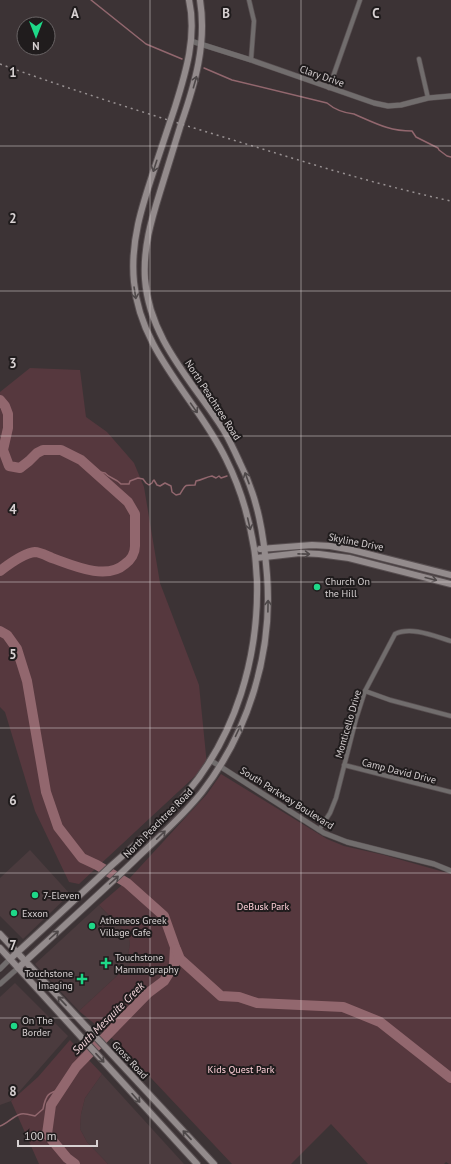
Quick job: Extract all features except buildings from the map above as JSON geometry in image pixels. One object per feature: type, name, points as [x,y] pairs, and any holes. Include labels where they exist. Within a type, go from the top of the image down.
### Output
[{"type":"main road","name":"North Peachtree Road","points":[[10,959],[157,825],[186,794],[224,737],[241,696],[254,638],[257,611],[256,558],[248,520],[234,477],[214,437],[158,355],[143,323],[134,282],[133,259],[137,224],[186,71],[191,41],[192,12],[189,0]]},
{"type":"main road","name":"North Peachtree Road","points":[[18,968],[177,820],[196,798],[219,766],[234,741],[244,720],[257,682],[262,660],[268,611],[268,591],[266,557],[260,518],[246,474],[224,430],[169,351],[154,319],[148,301],[145,280],[146,249],[149,227],[196,79],[201,44],[202,16],[200,0]]},
{"type":"main road","points":[[214,437],[224,430]]},
{"type":"main road","name":"Skyline Drive","points":[[255,550],[312,545],[330,546],[352,550],[451,575]]},
{"type":"main road","name":"Skyline Drive","points":[[256,558],[300,553],[338,556],[451,584]]},
{"type":"main road","points":[[75,900],[82,910]]},
{"type":"main road","name":"Gross Road","points":[[0,934],[214,1164]]},
{"type":"main road","name":"Gross Road","points":[[0,948],[197,1164]]},
{"type":"main road","points":[[65,1020],[73,1012]]},
{"type":"main road","points":[[126,1086],[135,1079]]},
{"type":"main road","points":[[158,1122],[166,1113]]},
{"type":"street","points":[[249,0],[254,21],[251,60]]},
{"type":"street","points":[[329,88],[360,0]]},
{"type":"street","name":"Clary Drive","points":[[191,41],[251,60],[374,103],[388,106],[428,98],[451,96]]},
{"type":"street","points":[[419,59],[428,98]]},
{"type":"street","name":"Monticello Drive","points":[[320,830],[330,814],[335,801],[360,704],[365,691],[395,634],[402,630],[410,630],[451,640]]},
{"type":"street","points":[[365,691],[390,700],[451,716]]},
{"type":"street","name":"South Parkway Boulevard","points":[[210,760],[320,830],[347,842],[434,864],[451,871]]},
{"type":"street","name":"Camp David Drive","points":[[344,766],[451,792]]},
{"type":"street","name":"North Peachtree Road","points":[[0,969],[10,959]]},
{"type":"street","name":"North Peachtree Road","points":[[0,984],[18,968]]},
{"type":"shaded area","points":[[30,850],[70,894],[23,939],[0,916],[0,878]]},
{"type":"shaded area","points":[[99,905],[128,935],[130,943],[128,956],[133,961],[79,1011],[35,964]]},
{"type":"shaded area","points":[[15,983],[68,1036],[11,1101],[0,1105],[0,997]]},
{"type":"shaded area","points":[[102,1074],[184,1164],[108,1164],[87,1142],[80,1129],[81,1114],[85,1098]]},
{"type":"green space","points":[[30,368],[80,370],[86,417],[107,432],[134,463],[144,487],[160,583],[199,685],[207,765],[79,884],[69,882],[35,811],[5,712],[0,707],[0,392]]},
{"type":"green space","points":[[221,774],[327,839],[344,846],[384,855],[451,874],[451,1164],[446,1162],[444,1164],[368,1164],[331,1124],[291,1164],[232,1164],[120,1045],[79,1011],[133,961],[128,956],[130,943],[128,935],[99,905],[129,879],[207,794]]},
{"type":"green space","points":[[70,1040],[102,1074],[85,1098],[81,1114],[80,1129],[87,1142],[108,1164],[39,1164],[11,1101],[38,1077]]},
{"type":"waterway","points":[[91,0],[146,44],[182,59]]},
{"type":"waterway","points":[[204,68],[232,80],[327,103],[347,113],[354,114],[389,128],[412,131],[416,137],[438,148],[447,156],[451,157]]},
{"type":"waterway","name":"South Mesquite Creek","points":[[0,400],[5,406],[8,414],[8,428],[3,450],[9,466],[20,468],[37,453],[43,450],[61,450],[81,460],[128,502],[135,514],[134,551],[129,560],[117,569],[108,571],[89,570],[35,552],[21,557],[0,571]]},
{"type":"waterway","points":[[95,471],[105,473],[121,484],[129,484],[130,481],[138,478],[143,479],[149,485],[154,480],[157,485],[160,486],[165,483],[171,486],[172,492],[176,495],[180,494],[185,486],[195,485],[196,481],[212,476],[216,478],[219,476],[221,478],[227,476]]},
{"type":"waterway","name":"South Mesquite Creek","points":[[0,631],[7,635],[17,649],[27,681],[46,792],[58,827],[82,858],[127,883],[164,916],[175,947],[174,965],[164,981],[148,993],[76,1067],[51,1105],[47,1134],[67,1158],[75,1164]]},
{"type":"waterway","points":[[176,949],[180,959],[221,996],[239,997],[257,1003],[343,1007],[380,1022],[451,1078]]},
{"type":"waterway","points":[[0,1126],[15,1116],[21,1114],[35,1116],[43,1109],[48,1095],[62,1089]]},
{"type":"railway","points":[[0,64],[116,104],[287,157],[423,195],[451,201]]},
{"type":"place","name":"Church On the Hill","points":[[317,587]]},
{"type":"place","name":"7-Eleven","points":[[35,895]]},
{"type":"place","name":"Exxon","points":[[14,913]]},
{"type":"place","name":"Atheneos Greek Village Cafe","points":[[92,926]]},
{"type":"place","name":"Touchstone Mammography","points":[[106,963]]},
{"type":"place","name":"Touchstone Imaging","points":[[82,979]]},
{"type":"place","name":"On The Border","points":[[14,1026]]},
{"type":"park label","name":"DeBusk Park","points":[[263,906]]},
{"type":"park label","name":"Kids Quest Park","points":[[241,1069]]}]
